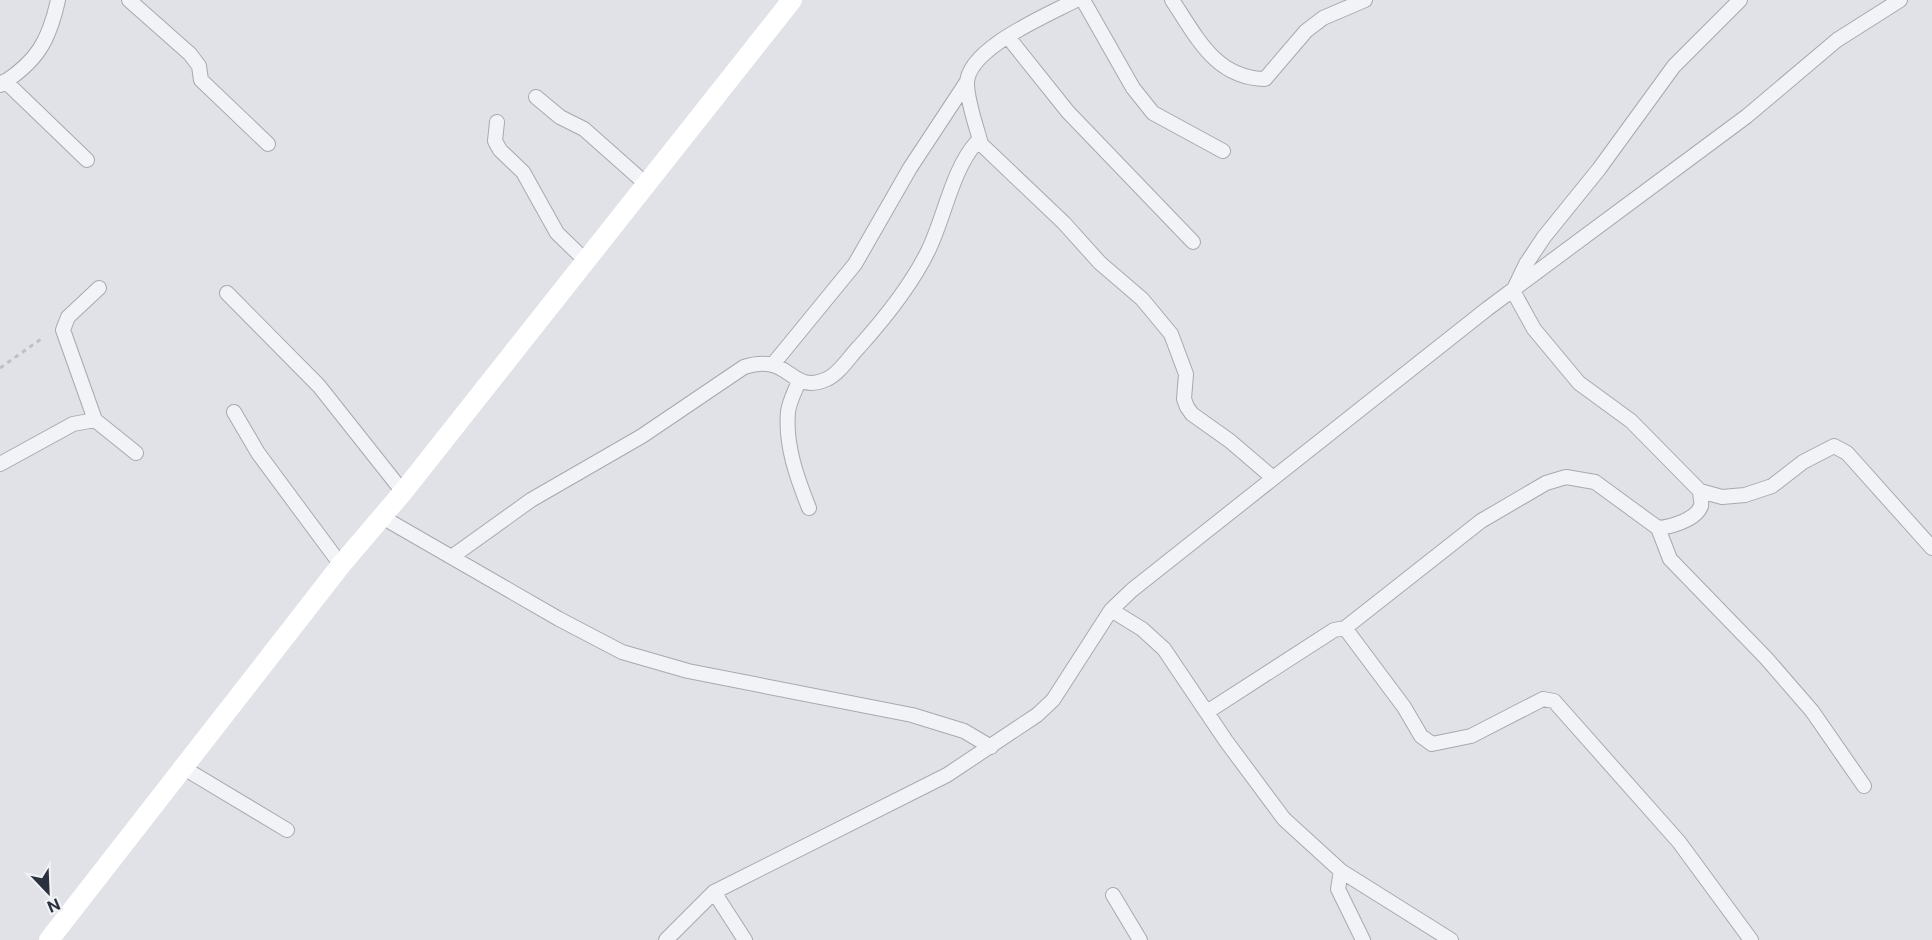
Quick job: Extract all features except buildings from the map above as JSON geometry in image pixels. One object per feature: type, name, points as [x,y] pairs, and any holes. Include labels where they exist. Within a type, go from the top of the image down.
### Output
[{"type":"main road","points":[[49,940],[341,565],[403,492],[792,0]]},
{"type":"street","points":[[58,0],[48,40],[3,83],[87,160]]},
{"type":"street","points":[[129,0],[190,54],[199,66],[201,80],[268,144]]},
{"type":"street","points":[[774,363],[855,264],[910,168],[966,83],[979,57],[1008,37],[1076,0]]},
{"type":"street","points":[[1083,0],[1133,88],[1153,113],[1223,151]]},
{"type":"street","points":[[1172,0],[1212,58],[1248,79],[1265,79],[1306,30],[1323,18],[1365,0]]},
{"type":"street","points":[[1513,291],[1526,264],[1544,237],[1599,169],[1674,66],[1740,0]]},
{"type":"street","points":[[666,940],[714,892],[947,775],[1037,715],[1053,700],[1111,610],[1132,590],[1487,309],[1738,123],[1837,40],[1900,0]]},
{"type":"street","points":[[1008,37],[1068,112],[1193,242]]},
{"type":"street","points":[[966,83],[981,144],[1064,223],[1100,263],[1142,299],[1171,334],[1186,374],[1184,399],[1192,414],[1230,441],[1272,477]]},
{"type":"street","points":[[536,96],[560,117],[584,129],[646,184]]},
{"type":"street","points":[[497,122],[495,141],[500,150],[523,172],[557,233],[586,261]]},
{"type":"street","points":[[453,556],[531,500],[642,436],[744,367],[760,362],[774,363],[799,381],[811,384],[830,378],[892,307],[928,250],[950,194],[972,148],[976,143],[981,144]]},
{"type":"street","points":[[99,288],[68,317],[63,330],[94,420],[135,453]]},
{"type":"street","points":[[1513,291],[1534,328],[1579,383],[1631,421],[1700,491],[1722,497],[1745,495],[1772,486],[1803,462],[1834,446],[1847,453],[1932,548]]},
{"type":"street","points":[[227,293],[319,386],[403,492]]},
{"type":"street","points":[[799,381],[788,411],[789,440],[794,469],[809,508]]},
{"type":"street","points":[[234,412],[258,453],[341,565]]},
{"type":"street","points":[[0,464],[74,424],[94,420]]},
{"type":"street","points":[[1207,712],[1334,630],[1345,628],[1481,521],[1546,483],[1566,477],[1595,482],[1658,528],[1670,559],[1766,658],[1812,711],[1864,786]]},
{"type":"street","points":[[1658,528],[1672,526],[1697,512],[1702,504],[1700,491]]},
{"type":"street","points":[[382,517],[453,556],[559,620],[622,652],[687,671],[912,715],[964,731],[991,747]]},
{"type":"street","points":[[1111,610],[1142,629],[1164,649],[1284,819],[1341,871],[1451,940]]},
{"type":"street","points":[[1345,628],[1404,706],[1421,736],[1432,744],[1471,736],[1543,699],[1554,701],[1679,842],[1751,940]]},
{"type":"street","points":[[183,767],[287,830]]},
{"type":"street","points":[[1341,871],[1338,889],[1363,940]]},
{"type":"street","points":[[714,892],[745,940]]},
{"type":"street","points":[[1113,895],[1140,940]]},
{"type":"path","points":[[0,368],[41,339]]}]
